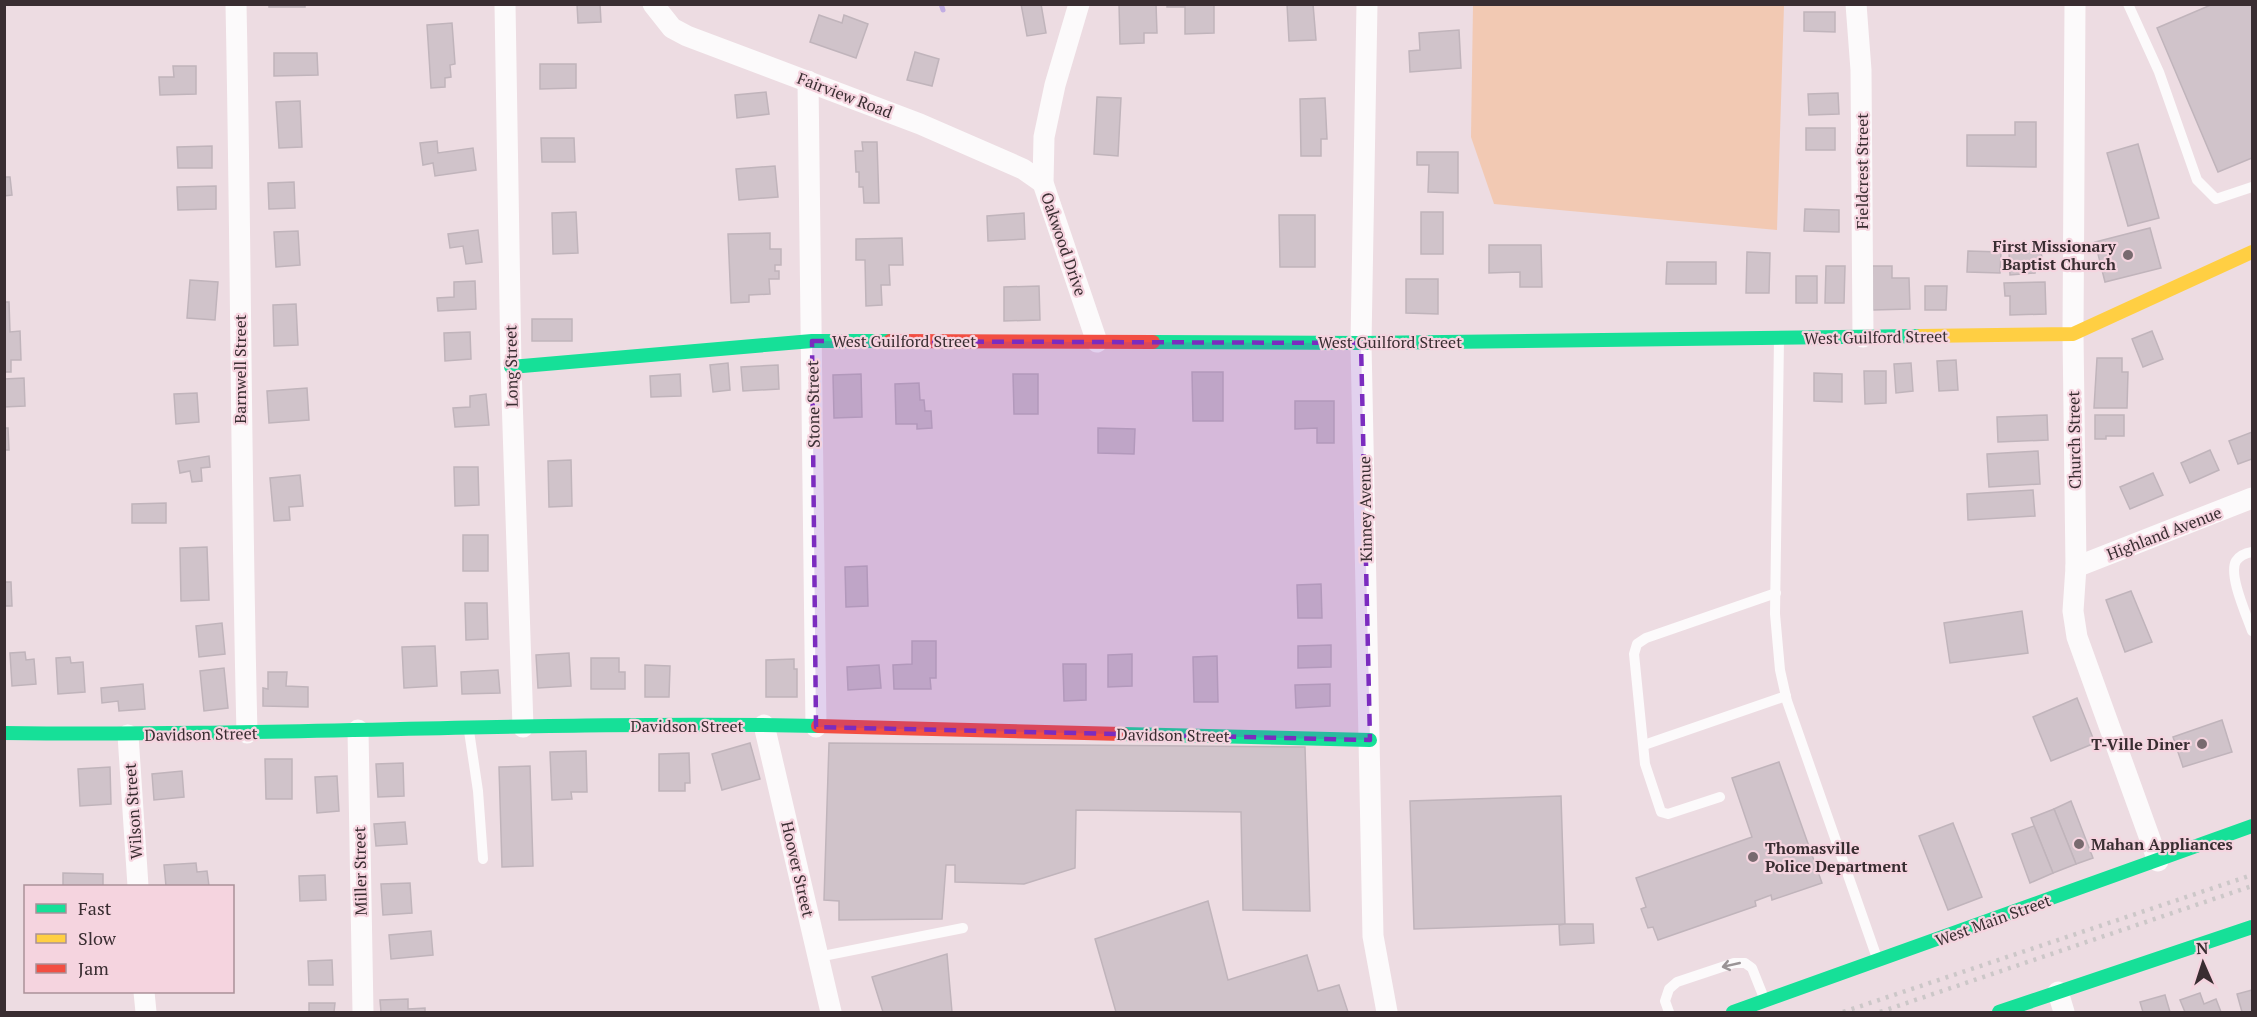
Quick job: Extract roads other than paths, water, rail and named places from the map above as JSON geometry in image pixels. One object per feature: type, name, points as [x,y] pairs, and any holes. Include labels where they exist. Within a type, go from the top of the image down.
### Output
[{"type":"street","name":"Barnwell Street","points":[[236,4],[242,553],[247,733]]},
{"type":"street","name":"Long Street","points":[[505,4],[511,367],[523,727]]},
{"type":"street","name":"Fairview Road","points":[[653,4],[672,28],[687,36],[920,124],[1023,169],[1043,183]]},
{"type":"street","name":"Oakwood Drive","points":[[1079,4],[1055,85],[1046,126],[1043,183],[1097,342]]},
{"type":"street","name":"Kinney Avenue","points":[[1367,4],[1361,343],[1373,936],[1387,1012]]},
{"type":"street","name":"Fieldcrest Street","points":[[1856,4],[1861,70],[1863,337]]},
{"type":"street","name":"Church Street","points":[[2075,4],[2073,334],[2076,567],[2073,611],[2078,637],[2158,861]]},
{"type":"street","name":"Stone Street","points":[[808,81],[816,727]]},
{"type":"street","name":"West Guilford Street","points":[[511,367],[812,341],[1361,343],[2073,334],[2253,252]]},
{"type":"street","name":"Highland Avenue","points":[[2076,567],[2253,498]]},
{"type":"street","name":"Davidson Street","points":[[4,733],[128,735],[764,725],[1370,740]]},
{"type":"street","name":"Hoover Street","points":[[764,725],[831,1012]]},
{"type":"street","name":"Miller Street","points":[[358,730],[363,1012]]},
{"type":"street","name":"Wilson Street","points":[[128,735],[138,885]]},
{"type":"street","name":"West Main Street","points":[[1733,1012],[2253,826]]},
{"type":"street","points":[[1999,1012],[2253,927]]},
{"type":"street","points":[[2058,992],[2064,1012]]},
{"type":"street","points":[[144,993],[146,1012]]},
{"type":"lane","points":[[2128,4],[2159,72],[2197,180],[2216,199],[2253,186]]},
{"type":"lane","points":[[1779,338],[1775,614],[1780,670],[1786,696],[1878,961]]},
{"type":"lane","points":[[2253,552],[2243,554],[2236,561],[2233,573],[2253,631]]},
{"type":"lane","points":[[1720,798],[1668,814],[1661,812],[1646,764],[1634,654],[1637,644],[1646,638],[1776,593]]},
{"type":"lane","points":[[1644,746],[1786,696]]},
{"type":"lane","points":[[468,728],[478,791],[483,859]]},
{"type":"lane","points":[[818,957],[963,928]]},
{"type":"lane","points":[[1669,1012],[1665,1001],[1669,989],[1677,982],[1734,963],[1745,963],[1752,968],[1766,1001]]},
{"type":"waterway","points":[[941,4],[943,10]]},
{"type":"railway","points":[[1843,1012],[2252,875]]},
{"type":"railway","points":[[1880,1012],[2252,886]]},
{"type":"place","name":"First Missionary Baptist Church","points":[[2128,255]]},
{"type":"place","name":"T-Ville Diner","points":[[2202,744]]},
{"type":"place","name":"Mahan Appliances","points":[[2079,844]]},
{"type":"place","name":"Thomasville Police Department","points":[[1753,857]]}]
